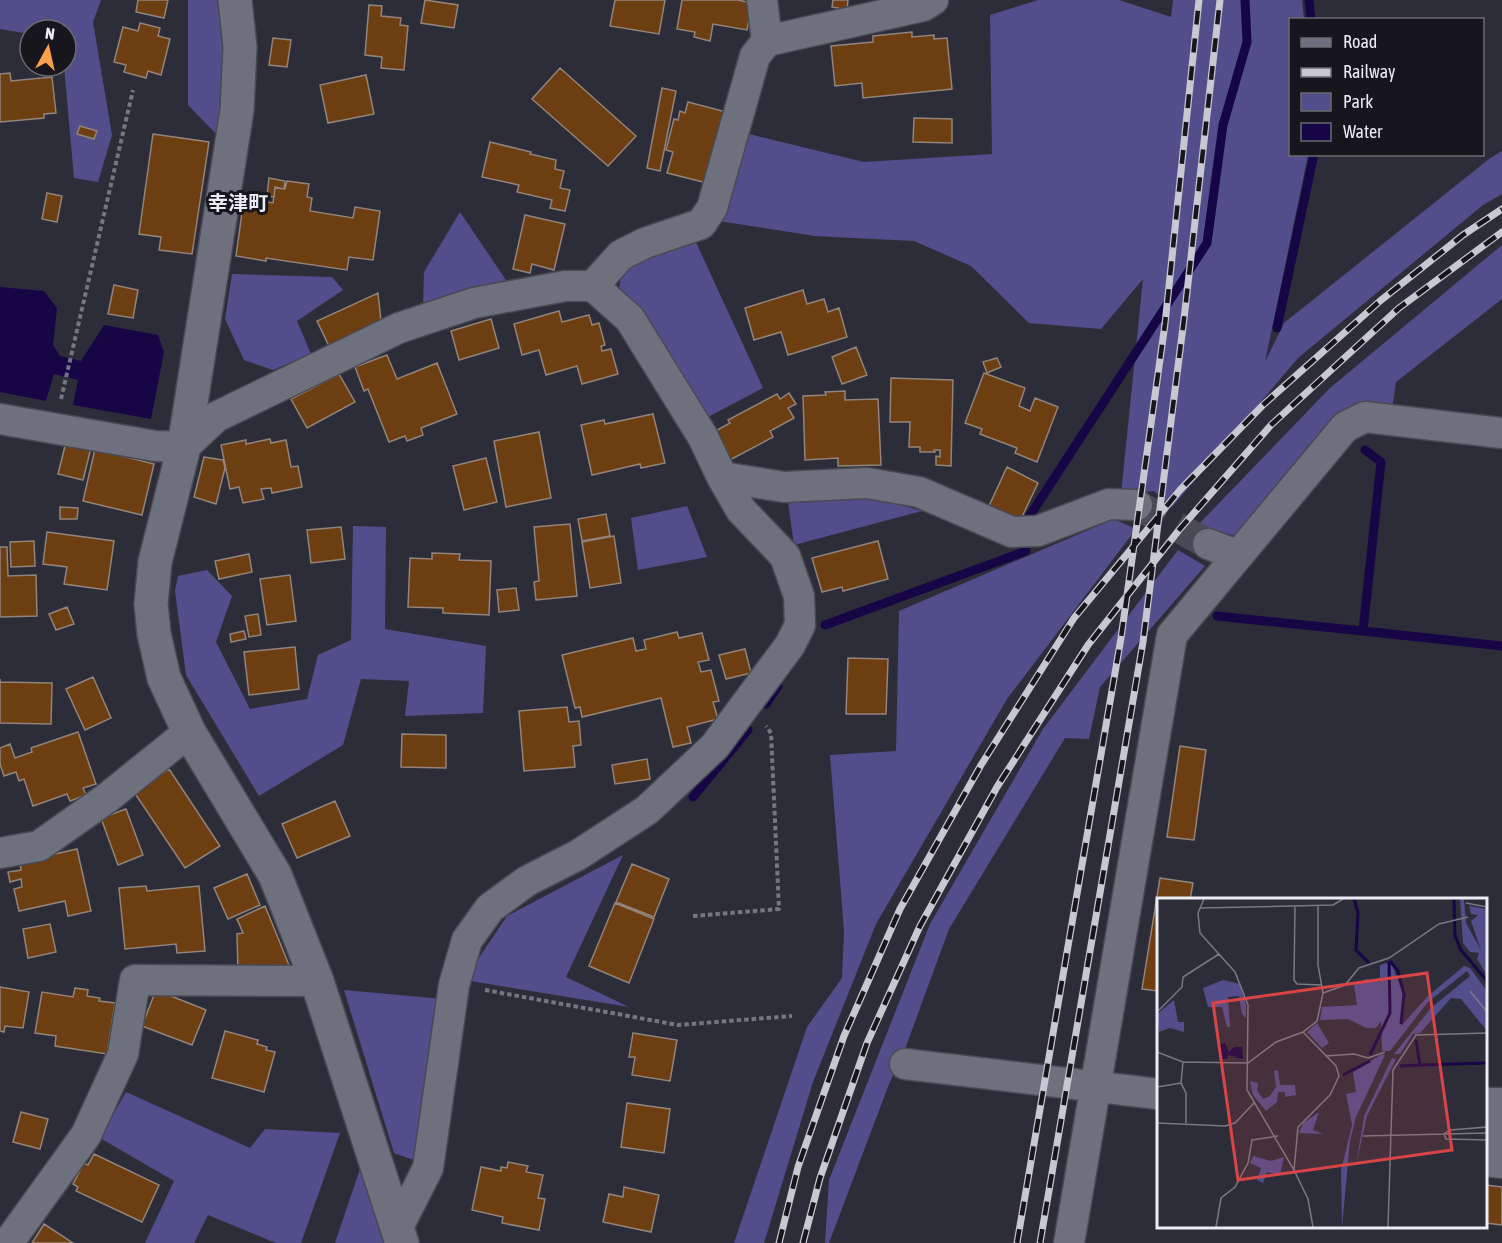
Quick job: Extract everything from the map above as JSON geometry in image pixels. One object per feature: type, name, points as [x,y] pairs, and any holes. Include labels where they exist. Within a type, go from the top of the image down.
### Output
[{"type":"street","points":[[235,0],[240,47],[237,110],[184,447],[155,562],[151,604],[154,634],[164,678],[189,732],[274,875],[317,981],[399,1236]]},
{"type":"street","points":[[762,0],[767,41]]},
{"type":"street","points":[[593,286],[621,255],[645,243],[701,224],[712,208],[755,56],[767,41],[923,6],[933,0]]},
{"type":"street","points":[[0,419],[155,446],[184,447],[216,417],[399,328],[474,303],[565,286],[593,286],[630,319],[703,437],[741,510],[785,556],[799,596],[800,625],[790,645],[715,746],[647,810],[578,855],[526,881],[490,908],[467,940],[454,985],[428,1168],[399,1236]]},
{"type":"street","points":[[1069,1243],[1172,635],[1345,427],[1365,417],[1502,433]]},
{"type":"street","points":[[722,477],[784,488],[867,483],[919,492],[1012,532],[1038,531],[1109,504],[1137,505]]},
{"type":"street","points":[[1208,544],[1237,555]]},
{"type":"street","points":[[0,853],[39,846],[106,798],[189,732]]},
{"type":"street","points":[[8,1243],[86,1135],[123,1054],[135,981],[317,981]]},
{"type":"street","points":[[904,1065],[1157,1094]]},
{"type":"street","points":[[1487,1103],[1502,1102]]},
{"type":"street","points":[[1487,1131],[1502,1133]]},
{"type":"street","points":[[1487,1161],[1502,1163]]},
{"type":"path","points":[[64,383],[133,90]]},
{"type":"path","points":[[693,916],[779,909],[771,733],[749,700]]},
{"type":"path","points":[[454,985],[678,1025],[792,1016]]},
{"type":"green space","points":[[0,0],[101,0],[93,22],[112,135],[98,182],[74,178],[65,78],[78,78],[78,18],[18,18],[18,32],[0,29]]},
{"type":"green space","points":[[188,0],[217,0],[224,50],[217,135],[188,105]]},
{"type":"green space","points":[[1038,0],[1119,0],[1171,17],[1173,0],[1302,0],[1304,18],[1289,18],[1289,156],[1308,156],[1265,362],[1284,323],[1502,151],[1502,194],[1483,205],[1298,358],[1172,507],[1154,491],[1121,494],[1143,279],[1101,329],[1029,323],[971,266],[914,241],[815,236],[719,221],[749,134],[864,162],[992,154],[990,15]]},
{"type":"green space","points":[[460,212],[508,283],[423,307],[424,272]]},
{"type":"green space","points":[[695,240],[763,388],[706,418],[619,290],[622,267]]},
{"type":"green space","points":[[1502,245],[1502,299],[1396,382],[1392,410],[1345,410],[1240,537],[1197,526],[1330,388]]},
{"type":"green space","points":[[232,274],[332,277],[343,290],[297,321],[311,354],[273,370],[244,360],[225,319]]},
{"type":"green space","points":[[858,493],[922,511],[794,545],[788,502]]},
{"type":"green space","points":[[687,506],[707,557],[638,570],[631,518]]},
{"type":"green space","points":[[1114,519],[1136,529],[1007,699],[876,924],[813,1082],[764,1243],[734,1243],[807,1027],[842,978],[844,931],[830,755],[896,751],[899,611]]},
{"type":"green space","points":[[353,526],[386,527],[385,629],[486,646],[483,713],[405,716],[409,681],[361,679],[343,745],[259,796],[186,675],[175,591],[178,576],[207,570],[232,596],[216,642],[250,709],[307,699],[318,655],[351,640]]},
{"type":"green space","points":[[1178,550],[1205,566],[1100,687],[1089,739],[1065,738],[949,929],[829,1243],[825,1243],[829,1180],[930,924],[1043,729]]},
{"type":"green space","points":[[623,855],[566,977],[629,1007],[464,980],[507,916]]},
{"type":"green space","points":[[344,990],[443,999],[419,1162],[394,1153]]},
{"type":"green space","points":[[126,1092],[250,1148],[265,1129],[340,1133],[301,1243],[276,1243],[208,1215],[194,1243],[145,1243],[174,1181],[100,1138]]},
{"type":"green space","points":[[362,1163],[388,1243],[335,1243]]},
{"type":"water","points":[[0,287],[44,291],[57,308],[53,345],[60,356],[81,361],[104,325],[158,335],[164,352],[151,419],[73,405],[78,380],[54,374],[46,401],[0,392]]},
{"type":"building","points":[[138,0],[168,0],[164,18],[136,12]]},
{"type":"building","points":[[425,0],[458,5],[454,28],[421,23]]},
{"type":"building","points":[[615,0],[665,0],[659,34],[610,26]]},
{"type":"building","points":[[682,0],[738,0],[752,3],[747,30],[713,24],[710,41],[694,37],[695,32],[677,29]]},
{"type":"building","points":[[833,0],[848,0],[847,10],[832,7]]},
{"type":"building","points":[[369,5],[382,6],[381,16],[401,18],[400,25],[408,26],[404,70],[381,68],[382,57],[365,55]]},
{"type":"building","points":[[140,23],[160,28],[158,36],[170,39],[161,75],[148,71],[146,78],[124,72],[126,65],[114,62],[123,27],[138,31]]},
{"type":"building","points":[[912,32],[912,37],[934,35],[934,39],[947,38],[952,89],[863,98],[862,83],[835,86],[831,46],[873,42],[873,36]]},
{"type":"building","points":[[273,38],[291,40],[287,67],[269,65]]},
{"type":"building","points":[[560,68],[636,136],[608,166],[532,99]]},
{"type":"building","points":[[10,73],[11,81],[52,78],[56,113],[44,114],[44,118],[0,122],[0,74]]},
{"type":"building","points":[[366,75],[374,114],[328,123],[320,85]]},
{"type":"building","points":[[662,88],[676,91],[660,171],[647,168]]},
{"type":"building","points":[[688,102],[726,112],[707,183],[667,173],[673,152],[666,150],[674,119],[678,120],[680,111],[685,113]]},
{"type":"building","points":[[914,118],[952,119],[952,143],[913,142]]},
{"type":"building","points":[[80,126],[97,131],[94,139],[77,134]]},
{"type":"building","points":[[153,134],[209,142],[192,254],[159,250],[161,237],[139,234]]},
{"type":"building","points":[[490,142],[556,160],[555,169],[564,171],[560,188],[570,190],[565,211],[550,208],[552,200],[517,192],[519,185],[482,177]]},
{"type":"building","points":[[269,178],[285,181],[284,189],[275,187],[274,197],[267,196]]},
{"type":"building","points":[[287,181],[309,184],[307,197],[312,198],[310,211],[353,218],[355,207],[380,211],[373,260],[349,257],[347,270],[236,256],[244,198],[273,203],[275,188],[285,189]]},
{"type":"building","points":[[47,193],[62,196],[57,222],[42,219]]},
{"type":"building","points":[[525,215],[565,224],[554,270],[532,264],[530,273],[513,269]]},
{"type":"building","points":[[114,285],[138,290],[133,318],[108,314]]},
{"type":"building","points":[[803,290],[807,304],[824,299],[828,312],[839,308],[847,337],[788,355],[781,332],[754,340],[745,308]]},
{"type":"building","points":[[378,293],[381,321],[329,346],[317,321]]},
{"type":"building","points":[[559,311],[562,322],[589,315],[592,325],[599,323],[605,345],[601,346],[602,351],[611,349],[618,374],[582,384],[577,366],[546,375],[539,350],[522,355],[514,324]]},
{"type":"building","points":[[491,319],[499,348],[459,360],[451,331]]},
{"type":"building","points":[[856,347],[867,375],[842,384],[832,357]]},
{"type":"building","points":[[387,355],[397,379],[437,363],[457,414],[421,428],[423,435],[407,441],[405,436],[389,442],[368,389],[364,391],[355,367]]},
{"type":"building","points":[[997,358],[1001,367],[987,373],[983,362]]},
{"type":"building","points":[[984,373],[1025,388],[1019,406],[1030,411],[1035,398],[1058,407],[1037,462],[1015,453],[1017,448],[980,434],[982,429],[965,423]]},
{"type":"building","points":[[339,374],[355,402],[307,428],[291,399]]},
{"type":"building","points":[[891,378],[953,380],[951,466],[936,465],[936,456],[940,457],[940,450],[920,452],[920,447],[909,447],[910,422],[890,422]]},
{"type":"building","points":[[845,391],[845,400],[878,399],[881,465],[838,466],[838,458],[805,460],[803,396]]},
{"type":"building","points":[[789,393],[796,404],[788,408],[794,418],[770,431],[773,437],[728,461],[712,433],[730,423],[728,420],[777,394],[780,399]]},
{"type":"building","points":[[653,414],[665,463],[641,468],[640,464],[592,475],[581,425],[604,420],[605,424]]},
{"type":"building","points":[[539,432],[551,498],[506,507],[494,441]]},
{"type":"building","points":[[270,439],[271,443],[286,440],[291,467],[298,466],[302,487],[272,493],[271,488],[261,489],[264,499],[243,503],[239,487],[230,489],[221,445],[246,440],[246,444]]},
{"type":"building","points":[[66,442],[91,448],[83,480],[58,474]]},
{"type":"building","points":[[95,449],[154,464],[142,515],[83,501]]},
{"type":"building","points":[[204,457],[223,460],[225,468],[216,504],[194,497]]},
{"type":"building","points":[[486,458],[497,502],[464,510],[453,466]]},
{"type":"building","points":[[1007,467],[1038,483],[1020,521],[989,506]]},
{"type":"building","points":[[60,507],[78,508],[77,519],[60,519]]},
{"type":"building","points":[[606,514],[610,536],[582,541],[578,519]]},
{"type":"building","points":[[570,524],[577,596],[536,600],[534,582],[539,581],[534,527]]},
{"type":"building","points":[[341,527],[345,559],[311,563],[307,530]]},
{"type":"building","points":[[47,532],[114,541],[107,590],[64,584],[67,567],[43,564]]},
{"type":"building","points":[[614,536],[621,583],[590,588],[582,542]]},
{"type":"building","points":[[34,541],[35,566],[11,567],[10,542]]},
{"type":"building","points":[[878,541],[888,579],[843,591],[842,587],[822,592],[812,558]]},
{"type":"building","points":[[0,547],[7,547],[8,576],[36,575],[37,616],[0,617]]},
{"type":"building","points":[[432,553],[460,554],[459,560],[491,561],[489,615],[443,613],[443,608],[408,607],[410,558],[432,559]]},
{"type":"building","points":[[249,554],[252,572],[219,579],[215,561]]},
{"type":"building","points":[[290,575],[296,621],[267,625],[260,579]]},
{"type":"building","points":[[516,588],[519,610],[499,612],[497,590]]},
{"type":"building","points":[[67,607],[74,624],[56,630],[49,614]]},
{"type":"building","points":[[258,614],[261,635],[249,637],[245,616]]},
{"type":"building","points":[[244,631],[246,639],[231,642],[230,634]]},
{"type":"building","points":[[677,632],[679,638],[702,633],[709,660],[698,662],[701,672],[711,670],[719,701],[713,702],[718,719],[687,727],[691,743],[673,747],[661,698],[582,717],[580,707],[575,708],[562,655],[633,638],[636,651],[646,649],[644,640]]},
{"type":"building","points":[[295,647],[299,689],[249,695],[244,652]]},
{"type":"building","points":[[745,649],[751,673],[726,679],[719,655]]},
{"type":"building","points":[[848,658],[888,659],[886,714],[846,714]]},
{"type":"building","points":[[93,677],[111,718],[85,730],[66,689]]},
{"type":"building","points":[[0,682],[52,683],[51,724],[0,723]]},
{"type":"building","points":[[567,707],[569,722],[579,721],[581,745],[573,746],[575,767],[524,771],[519,711]]},
{"type":"building","points":[[78,732],[96,784],[83,788],[86,795],[70,801],[67,794],[33,806],[24,779],[19,781],[16,772],[4,776],[0,764],[0,748],[10,744],[15,758],[32,752],[31,748]]},
{"type":"building","points":[[402,734],[446,735],[446,768],[401,767]]},
{"type":"building","points":[[1180,746],[1206,750],[1194,840],[1167,837]]},
{"type":"building","points":[[647,759],[650,779],[615,784],[612,765]]},
{"type":"building","points":[[169,769],[220,846],[185,868],[134,792]]},
{"type":"building","points":[[335,801],[350,836],[297,858],[282,824]]},
{"type":"building","points":[[126,809],[143,855],[118,865],[101,818]]},
{"type":"building","points":[[77,849],[91,911],[68,916],[65,901],[19,911],[14,889],[22,887],[21,879],[10,882],[8,872],[21,870],[20,862]]},
{"type":"building","points":[[632,864],[669,879],[654,917],[616,902]]},
{"type":"building","points":[[247,874],[260,905],[228,919],[214,888]]},
{"type":"building","points":[[1160,878],[1193,883],[1190,898],[1157,898],[1157,991],[1142,989]]},
{"type":"building","points":[[146,886],[147,891],[199,886],[205,951],[177,953],[176,944],[125,949],[119,888]]},
{"type":"building","points":[[615,903],[654,919],[629,983],[589,966]]},
{"type":"building","points":[[265,906],[291,970],[238,972],[237,934],[243,933],[237,919]]},
{"type":"building","points":[[50,924],[56,952],[28,958],[23,929]]},
{"type":"building","points":[[0,987],[29,992],[23,1028],[5,1026],[4,1032],[0,1031]]},
{"type":"building","points":[[75,988],[88,990],[87,996],[100,998],[99,1001],[115,1003],[107,1054],[55,1046],[56,1036],[35,1033],[42,992],[73,997]]},
{"type":"building","points":[[156,990],[206,1010],[192,1045],[142,1026]]},
{"type":"building","points":[[225,1031],[258,1040],[257,1044],[267,1047],[266,1050],[275,1052],[264,1092],[212,1078]]},
{"type":"building","points":[[633,1033],[677,1040],[670,1081],[632,1075],[635,1057],[629,1057]]},
{"type":"building","points":[[627,1103],[670,1109],[664,1153],[621,1147]]},
{"type":"building","points":[[21,1112],[48,1119],[40,1149],[13,1142]]},
{"type":"building","points":[[94,1154],[159,1185],[142,1222],[76,1191],[78,1187],[73,1184],[84,1163],[88,1165]]},
{"type":"building","points":[[508,1162],[528,1166],[526,1172],[543,1175],[538,1198],[545,1199],[539,1230],[502,1223],[503,1217],[472,1210],[481,1167],[501,1171],[501,1167],[507,1168]]},
{"type":"building","points":[[1487,1185],[1502,1187],[1502,1225],[1487,1223]]},
{"type":"building","points":[[624,1187],[659,1195],[651,1232],[603,1222],[609,1194],[623,1197]]},
{"type":"building","points":[[44,1224],[73,1243],[32,1243]]},
{"type":"waterway","points":[[1029,517],[1207,243],[1223,125],[1247,42],[1245,0]]},
{"type":"waterway","points":[[1309,0],[1311,18]]},
{"type":"waterway","points":[[1277,328],[1314,156]]},
{"type":"waterway","points":[[1365,450],[1381,462],[1363,631],[1502,646]]},
{"type":"waterway","points":[[825,625],[1026,551]]},
{"type":"waterway","points":[[1217,616],[1363,631]]},
{"type":"waterway","points":[[766,704],[778,686]]},
{"type":"waterway","points":[[693,797],[748,730]]},
{"type":"tunnel","points":[[1137,505],[1208,544]]},
{"type":"railway","points":[[1017,1243],[1121,638],[1165,324],[1199,0]]},
{"type":"railway","points":[[1040,1243],[1143,642],[1184,319],[1220,0]]},
{"type":"railway","points":[[779,1243],[798,1167],[844,1036],[900,909],[981,765],[1074,618],[1180,490],[1263,405],[1380,301],[1463,235],[1502,209]]},
{"type":"railway","points":[[803,1243],[820,1178],[867,1043],[920,926],[997,787],[1088,645],[1179,530],[1271,425],[1399,308],[1502,232]]},
{"type":"district","name":"幸津町","points":[[238,202]]}]
